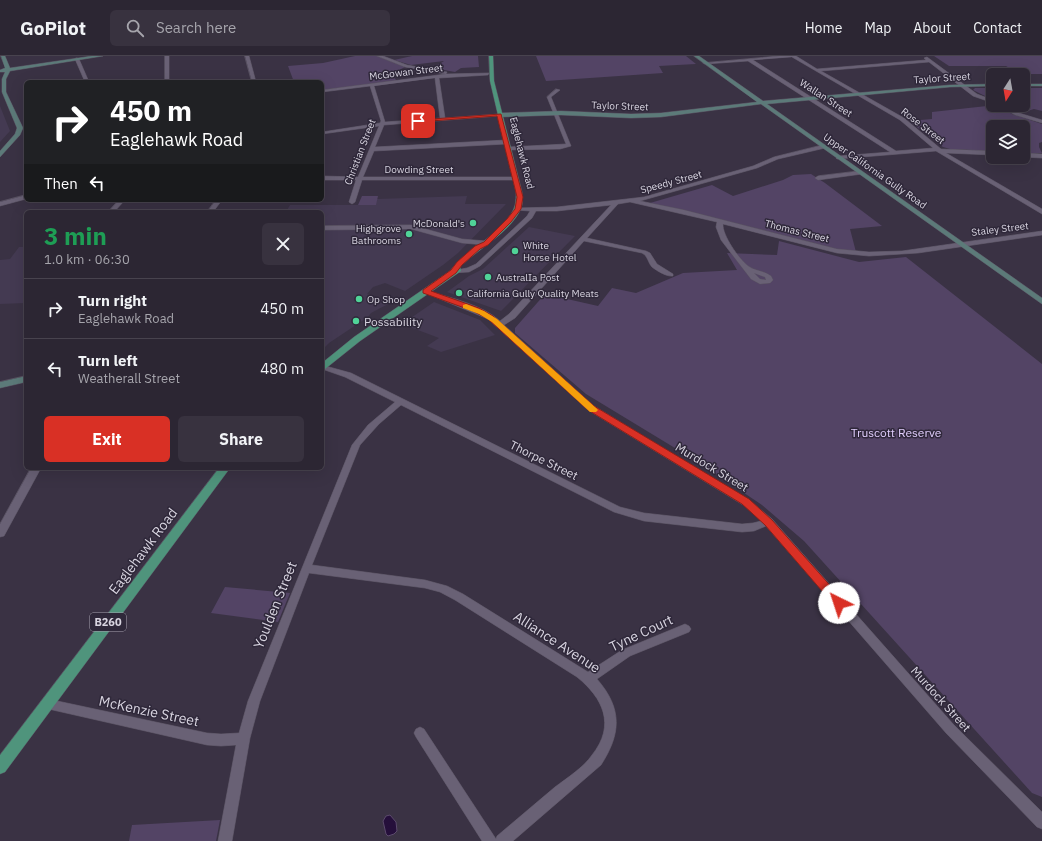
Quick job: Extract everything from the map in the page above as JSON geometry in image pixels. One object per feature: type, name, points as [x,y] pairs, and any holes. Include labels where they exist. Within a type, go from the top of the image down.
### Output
[{"type":"main road","name":"Eaglehawk Road","points":[[490,74],[491,56]]},
{"type":"main road","name":"Eaglehawk Road","points":[[486,67],[492,81],[499,115],[516,179],[520,197],[518,209]]},
{"type":"main road","points":[[324,365],[357,339],[453,272],[464,266],[509,221],[518,209]]},
{"type":"main road","name":"Eaglehawk Road","points":[[0,767],[224,470]]},
{"type":"street","points":[[0,71],[101,56]]},
{"type":"street","points":[[167,56],[167,80]]},
{"type":"street","points":[[247,56],[253,80]]},
{"type":"street","points":[[379,56],[406,66],[450,75]]},
{"type":"street","name":"Upper California Gully Road","points":[[696,56],[1042,302]]},
{"type":"street","points":[[705,63],[793,56]]},
{"type":"street","name":"Rose Street","points":[[793,56],[904,121],[938,150],[1042,212]]},
{"type":"street","points":[[923,56],[963,86],[978,96],[986,99]]},
{"type":"street","points":[[0,155],[23,127],[4,92],[2,78],[7,77],[8,70],[7,62],[1,57]]},
{"type":"street","name":"Wallan Street","points":[[748,59],[894,152]]},
{"type":"street","points":[[77,60],[86,80]]},
{"type":"street","points":[[817,70],[930,61]]},
{"type":"street","name":"McGowan Street","points":[[324,91],[450,75],[490,74]]},
{"type":"street","points":[[437,77],[443,119]]},
{"type":"street","name":"Christian Street","points":[[352,202],[382,124],[383,118],[372,85]]},
{"type":"street","name":"Taylor Street","points":[[499,115],[556,113],[651,116],[687,113],[761,102],[986,85]]},
{"type":"street","points":[[1030,85],[1042,85]]},
{"type":"street","points":[[508,149],[560,147],[568,145],[569,143],[549,96],[558,90]]},
{"type":"street","points":[[1014,112],[1042,122]]},
{"type":"street","points":[[324,133],[382,124],[499,115]]},
{"type":"street","points":[[373,149],[506,142]]},
{"type":"street","name":"Speedy Street","points":[[518,209],[557,209],[631,201],[663,194],[746,170],[776,158],[823,147]]},
{"type":"street","points":[[839,158],[894,152],[938,150],[986,153]]},
{"type":"street","points":[[1030,155],[1042,156]]},
{"type":"street","points":[[818,178],[860,173]]},
{"type":"street","name":"Dowding Street","points":[[324,178],[516,179]]},
{"type":"street","points":[[0,204],[24,198]]},
{"type":"street","name":"Thomas Street","points":[[631,201],[837,252],[852,254],[878,254],[960,244]]},
{"type":"street","points":[[113,210],[120,202]]},
{"type":"street","points":[[499,324],[512,316],[616,203]]},
{"type":"street","points":[[453,272],[469,270],[478,265],[530,217],[533,210]]},
{"type":"street","points":[[720,222],[719,225],[721,233],[737,258],[746,268]]},
{"type":"street","points":[[324,228],[410,227],[483,246]]},
{"type":"street","name":"Staley Street","points":[[960,244],[1042,234]]},
{"type":"street","points":[[1033,235],[1042,240]]},
{"type":"street","points":[[584,239],[644,252],[648,254],[654,265],[671,275]]},
{"type":"street","name":"Murdock Street","points":[[426,292],[482,312],[499,324],[591,408],[746,502],[768,522],[950,729],[1042,822]]},
{"type":"street","name":"Thorpe Street","points":[[324,368],[342,373],[610,506],[630,514],[742,528],[754,527],[768,522]]},
{"type":"street","points":[[0,385],[24,379]]},
{"type":"street","name":"Youlden Street","points":[[226,841],[244,738],[250,712],[260,683],[356,445],[376,420],[400,402]]},
{"type":"street","points":[[0,533],[35,470]]},
{"type":"street","name":"Alliance Avenue","points":[[306,568],[425,584],[443,589],[459,597],[589,678],[601,692],[610,716],[611,731],[606,747],[596,761],[502,841]]},
{"type":"street","name":"Tyne Court","points":[[589,678],[626,653],[685,629]]},
{"type":"street","name":"McKenzie Street","points":[[48,704],[206,739],[221,740],[244,738]]},
{"type":"street","points":[[420,733],[490,841]]},
{"type":"shaded area","points":[[0,106],[10,131],[0,142]]},
{"type":"shaded area","points":[[467,196],[465,204],[506,204],[458,253],[405,291],[385,283],[373,287],[367,294],[390,303],[371,313],[368,317],[329,343],[324,348],[324,210],[287,210],[290,205],[375,205],[377,199]]},
{"type":"shaded area","points":[[529,227],[575,236],[501,311],[447,292],[469,276],[483,269]]},
{"type":"shaded area","points":[[19,247],[24,247],[24,303],[0,304],[0,260],[10,259]]},
{"type":"shaded area","points":[[434,302],[480,320],[495,335],[441,352],[427,346],[439,338],[402,324]]},
{"type":"shaded area","points":[[390,815],[396,822],[397,831],[388,836],[386,834],[383,821],[386,816]]},
{"type":"green space","points":[[355,56],[377,56],[405,67],[391,74],[397,81],[324,90],[324,80],[293,80],[288,66],[323,63]]},
{"type":"green space","points":[[412,56],[478,56],[479,67],[461,68],[455,72],[433,68],[444,61],[411,65],[394,60]]},
{"type":"green space","points":[[536,56],[686,56],[696,64],[659,66],[663,73],[546,81]]},
{"type":"green space","points":[[934,56],[1042,56],[1042,74],[1030,74],[1030,68],[1010,68],[1006,66],[949,66]]},
{"type":"green space","points":[[975,88],[986,88],[986,96],[973,90]]},
{"type":"green space","points":[[1030,88],[1042,88],[1042,111],[1034,109],[1030,110]]},
{"type":"green space","points":[[986,106],[986,112],[1008,112],[1030,120],[986,120],[986,151],[950,149],[943,147],[909,121],[932,119],[932,112]]},
{"type":"green space","points":[[1030,120],[1042,124],[1042,142],[1039,143],[1039,147],[1042,153],[1030,153]]},
{"type":"green space","points":[[811,174],[882,226],[850,229],[856,252],[837,249],[650,203],[712,185],[733,196],[783,180],[793,175]]},
{"type":"green space","points":[[362,196],[378,196],[376,205],[358,205]]},
{"type":"green space","name":"Truscott Reserve","points":[[779,241],[859,262],[906,257],[1042,364],[1042,797],[1032,793],[804,541],[762,505],[698,462],[586,394],[515,333],[515,328],[545,294],[598,306],[612,288],[636,293],[683,273],[737,270],[727,253],[777,255]]},
{"type":"green space","points":[[225,587],[290,593],[278,622],[211,613]]},
{"type":"green space","points":[[220,820],[216,841],[129,841],[132,825]]},
{"type":"slow traffic","points":[[466,306],[482,312],[499,324],[504,331],[593,410]]},
{"type":"place","name":"McDonald's","points":[[473,223]]},
{"type":"place","name":"Highgrove Bathrooms","points":[[409,234]]},
{"type":"place","name":"White Horse Hotel","points":[[515,251]]},
{"type":"place","name":"AustralIa Post","points":[[488,277]]},
{"type":"place","name":"California Gully Quality Meats","points":[[459,293]]},
{"type":"place","name":"Op Shop","points":[[359,299]]},
{"type":"place","name":"Possability","points":[[356,321]]},
{"type":"route","points":[[418,121],[499,115],[520,197],[518,209],[509,221],[486,243],[478,247],[456,266],[453,272],[426,292],[482,312],[490,317],[578,398],[591,408],[608,420],[746,502],[768,522],[839,603]]}]
